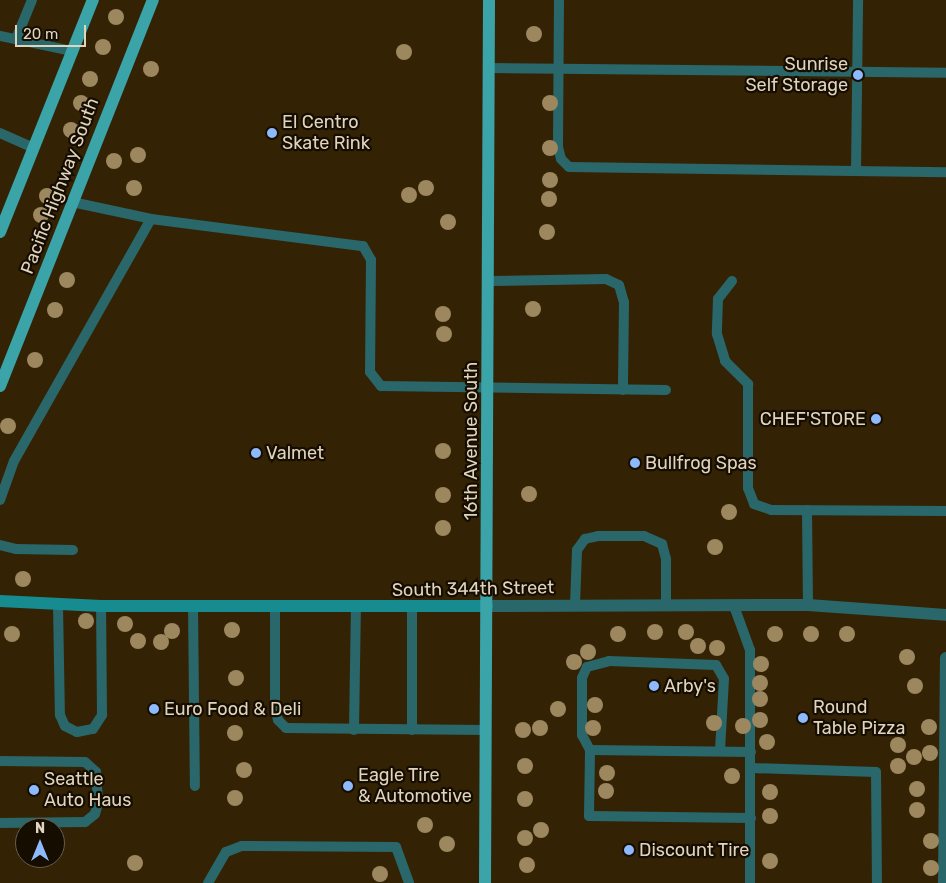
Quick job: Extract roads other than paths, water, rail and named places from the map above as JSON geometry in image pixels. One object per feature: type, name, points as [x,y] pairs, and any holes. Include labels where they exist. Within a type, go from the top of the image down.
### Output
[{"type":"main road","points":[[0,232],[92,0]]},
{"type":"main road","name":"Pacific Highway South","points":[[0,386],[154,0]]},
{"type":"main road","name":"16th Avenue South","points":[[485,883],[484,730],[490,281],[490,0]]},
{"type":"street","name":"South 344th Street","points":[[0,601],[101,606],[808,605],[946,615]]},
{"type":"street","points":[[944,883],[946,658]]},
{"type":"lane","points":[[16,39],[32,0]]},
{"type":"lane","points":[[559,0],[558,147],[561,159],[569,166],[946,172]]},
{"type":"lane","points":[[856,171],[858,0]]},
{"type":"lane","points":[[0,36],[72,51]]},
{"type":"lane","points":[[490,68],[946,73]]},
{"type":"lane","points":[[0,133],[33,148]]},
{"type":"lane","points":[[72,202],[151,219],[363,246],[371,260],[370,366],[376,383],[393,388],[488,387],[666,390]]},
{"type":"lane","points":[[0,500],[14,461],[151,219]]},
{"type":"lane","points":[[490,281],[606,279],[619,285],[624,302],[624,390]]},
{"type":"lane","points":[[732,281],[718,300],[717,334],[725,361],[748,384],[748,494],[754,504],[763,509],[946,511]]},
{"type":"lane","points":[[807,510],[808,605]]},
{"type":"lane","points":[[575,605],[577,550],[586,539],[598,536],[644,536],[662,544],[666,559],[666,605]]},
{"type":"lane","points":[[0,545],[16,549],[73,550]]},
{"type":"lane","points":[[58,605],[60,715],[65,726],[77,732],[93,729],[102,715],[101,606]]},
{"type":"lane","points":[[193,605],[195,786]]},
{"type":"lane","points":[[275,606],[275,708],[278,720],[290,729],[484,730]]},
{"type":"lane","points":[[734,606],[750,650],[750,883]]},
{"type":"lane","points":[[354,730],[356,607]]},
{"type":"lane","points":[[412,607],[412,730]]},
{"type":"lane","points":[[720,751],[724,679],[716,665],[609,661],[587,667],[582,678],[582,736],[590,750],[590,816],[751,818]]},
{"type":"lane","points":[[590,750],[751,752]]},
{"type":"lane","points":[[0,761],[85,762],[96,772],[98,803],[95,814],[85,822],[0,823]]},
{"type":"lane","points":[[751,768],[876,772],[877,883]]},
{"type":"lane","points":[[208,883],[226,852],[242,846],[396,847],[409,883]]},
{"type":"place","name":"Sunrise Self Storage","points":[[858,75]]},
{"type":"place","name":"El Centro Skate Rink","points":[[272,133]]},
{"type":"place","name":"CHEF'STORE","points":[[876,419]]},
{"type":"place","name":"Valmet","points":[[256,453]]},
{"type":"place","name":"Bullfrog Spas","points":[[635,463]]},
{"type":"place","name":"Arby's","points":[[654,686]]},
{"type":"place","name":"Euro Food & Deli","points":[[154,709]]},
{"type":"place","name":"Round Table Pizza","points":[[803,718]]},
{"type":"place","name":"Eagle Tire & Automotive","points":[[348,786]]},
{"type":"place","name":"Seattle Auto Haus","points":[[34,790]]},
{"type":"place","name":"Discount Tire","points":[[629,850]]}]
